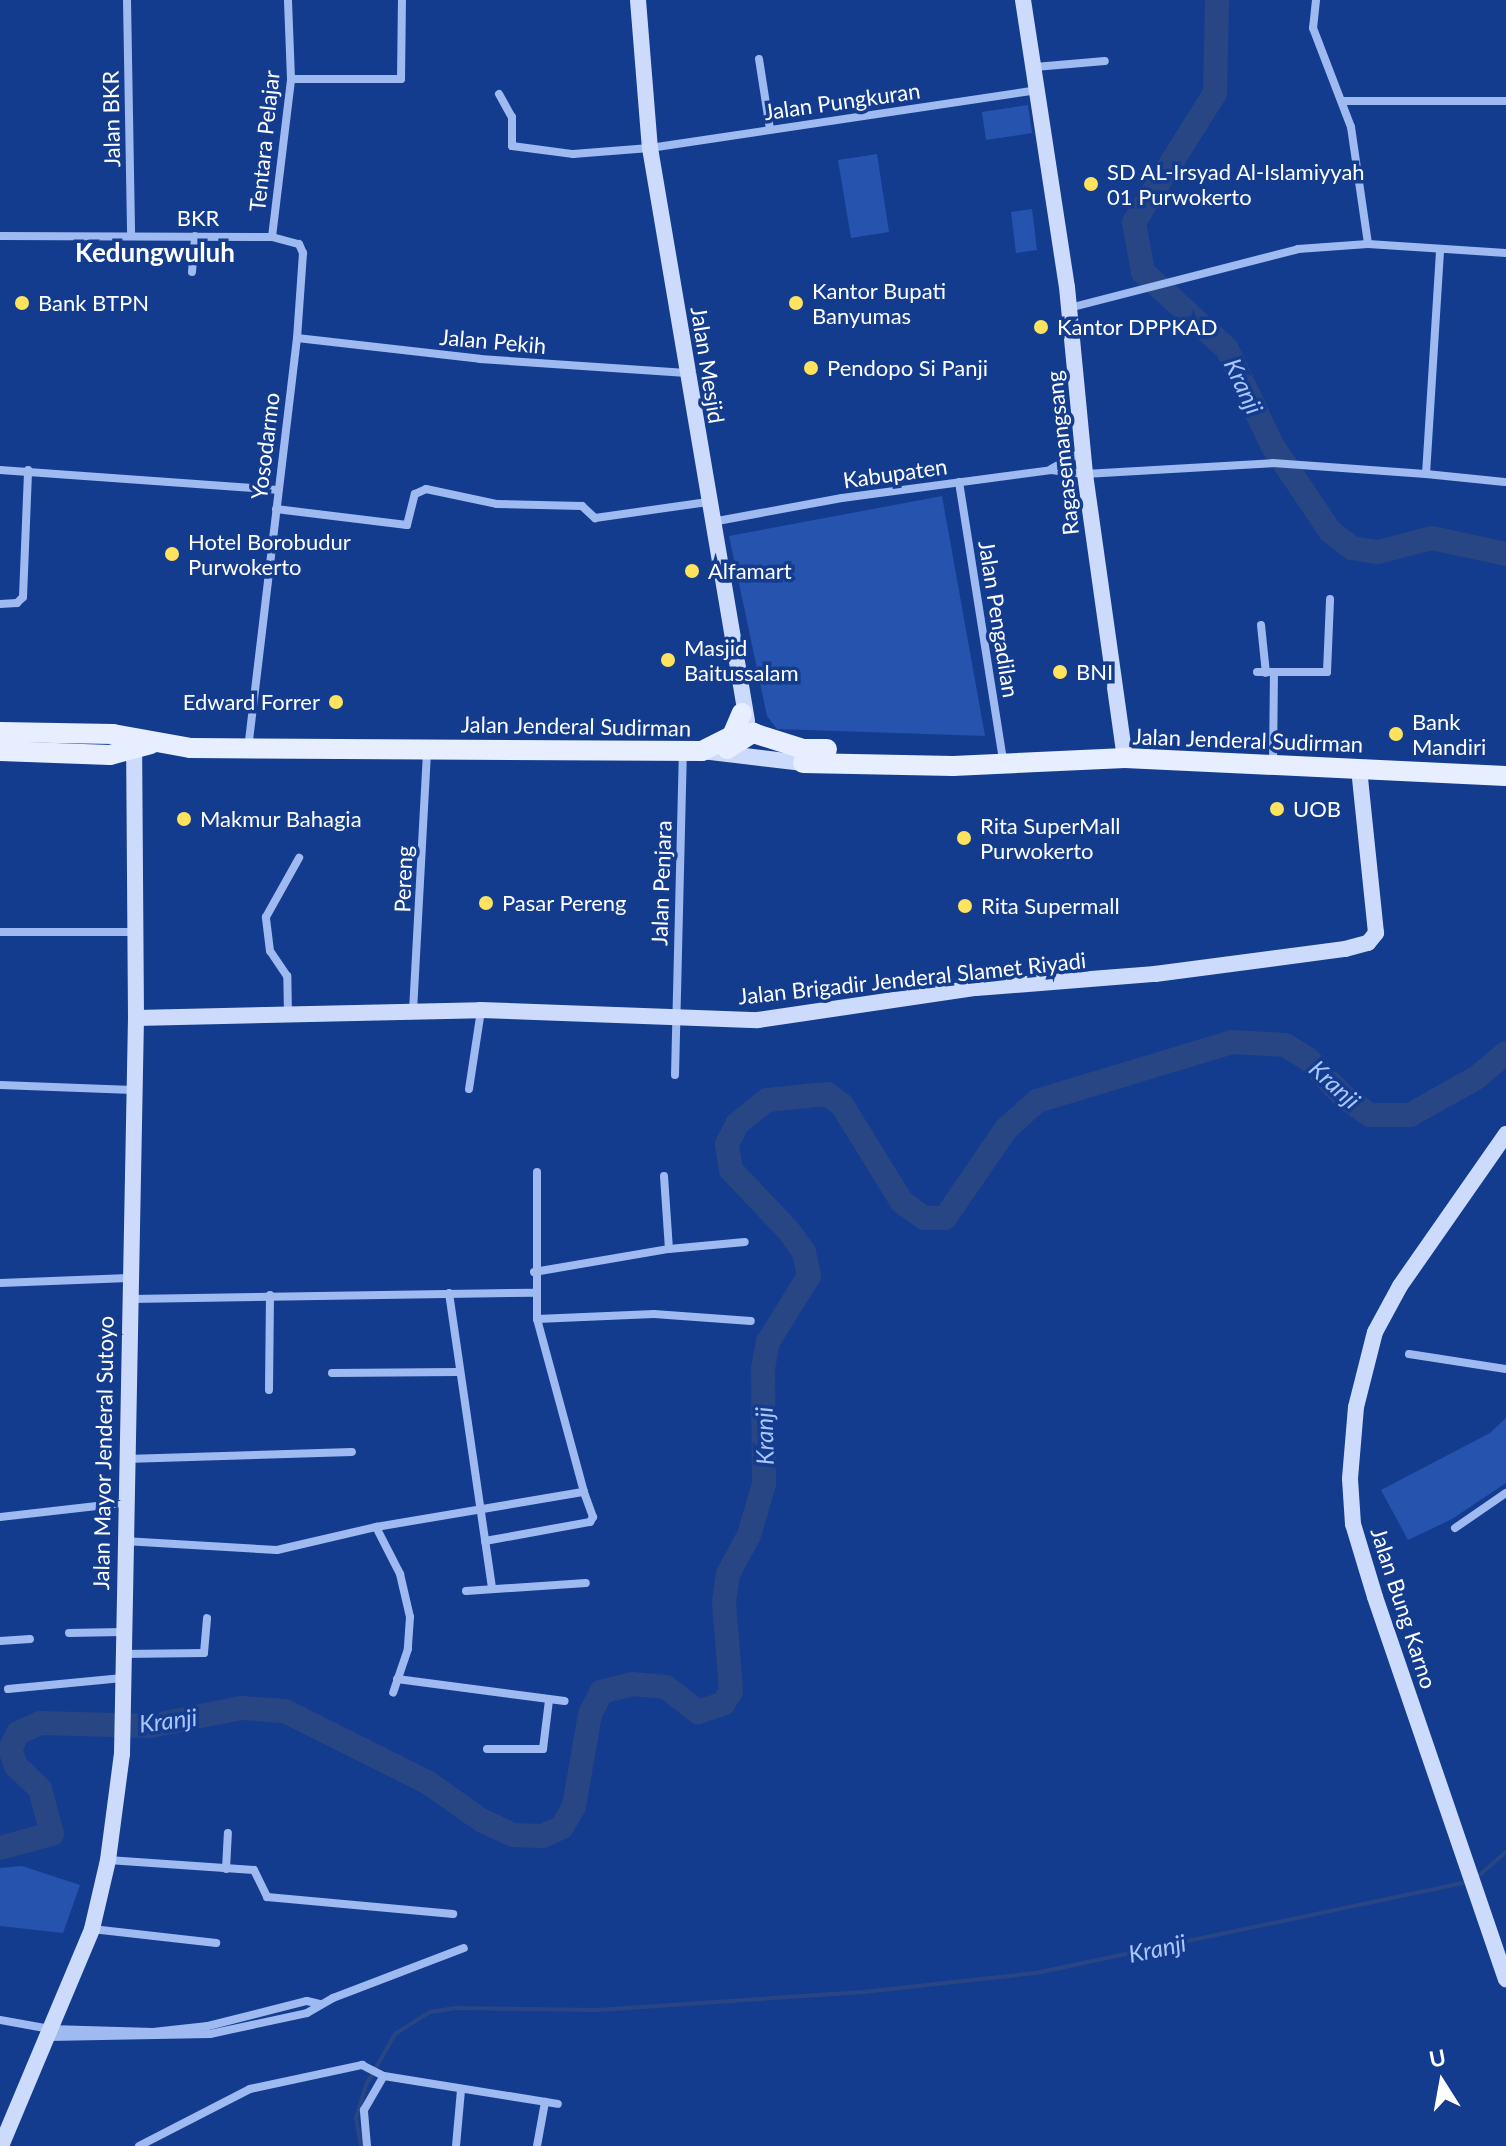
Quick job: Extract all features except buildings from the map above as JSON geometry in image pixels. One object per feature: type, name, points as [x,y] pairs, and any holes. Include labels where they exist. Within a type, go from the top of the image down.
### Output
[{"type":"main road","name":"Jalan Mesjid","points":[[638,0],[650,148],[742,713],[753,733]]},
{"type":"main road","name":"Ragasemangsang","points":[[1023,0],[1039,90],[1069,308],[1085,474],[1125,758]]},
{"type":"main road","points":[[697,750],[732,736],[742,713]]},
{"type":"main road","points":[[0,732],[113,734],[141,744]]},
{"type":"main road","name":"Jalan Jenderal Sudirman","points":[[141,744],[248,748],[697,750],[727,749],[753,733],[803,749],[973,753],[996,761]]},
{"type":"main road","points":[[0,751],[110,755],[141,744]]},
{"type":"main road","name":"Jalan Mayor Jenderal Sutoyo","points":[[1,2146],[92,1929],[108,1860],[122,1754],[123,1503],[136,1018],[134,932],[141,744]]},
{"type":"main road","points":[[697,750],[803,763]]},
{"type":"main road","name":"Jalan Jenderal Sudirman","points":[[803,763],[953,766],[996,761],[1125,758],[1506,776]]},
{"type":"main road","name":"Jalan Brigadir Jenderal Slamet Riyadi","points":[[136,1018],[481,1010],[758,1020],[976,988],[1155,974],[1368,943],[1376,933],[1359,768]]},
{"type":"main road","name":"Jalan Bung Karno","points":[[1506,1134],[1400,1286],[1375,1332],[1356,1407],[1350,1479],[1353,1524],[1375,1597],[1470,1865],[1506,1979]]},
{"type":"street","name":"Jalan BKR","points":[[127,0],[131,236]]},
{"type":"street","name":"Tentara Pelajar","points":[[272,237],[291,79],[288,0]]},
{"type":"street","points":[[291,79],[401,79],[402,0]]},
{"type":"street","points":[[1316,0],[1314,34],[1343,101],[1368,244]]},
{"type":"street","points":[[759,59],[770,129]]},
{"type":"street","points":[[1035,67],[1105,61]]},
{"type":"street","name":"Jalan Pungkuran","points":[[499,94],[512,117],[515,148],[573,154],[650,148],[1039,90]]},
{"type":"street","points":[[1343,101],[1506,101]]},
{"type":"street","name":"BKR","points":[[0,236],[272,237]]},
{"type":"street","points":[[192,272],[195,236]]},
{"type":"street","points":[[272,237],[292,240],[303,253],[297,338]]},
{"type":"street","points":[[1069,308],[1298,249],[1368,244],[1506,253]]},
{"type":"street","points":[[1426,474],[1440,249]]},
{"type":"street","name":"Jalan Pekih","points":[[297,338],[480,359],[687,373]]},
{"type":"street","name":"Yosodarmo","points":[[248,748],[297,338]]},
{"type":"street","points":[[1051,470],[1083,451]]},
{"type":"street","name":"Kabupaten","points":[[712,522],[1051,470],[1085,474],[1273,463],[1505,482]]},
{"type":"street","points":[[0,470],[277,490]]},
{"type":"street","points":[[0,604],[17,603],[23,597],[28,470]]},
{"type":"street","name":"Jalan Pengadilan","points":[[959,482],[996,761]]},
{"type":"street","points":[[276,509],[407,525],[415,494],[426,489],[497,504],[582,506],[595,518],[708,502]]},
{"type":"street","points":[[1266,673],[1327,672],[1330,599]]},
{"type":"street","points":[[1261,625],[1273,765]]},
{"type":"street","name":"Pereng","points":[[413,1011],[427,748]]},
{"type":"street","name":"Jalan Penjara","points":[[675,1075],[674,1017],[697,750]]},
{"type":"street","points":[[288,1015],[287,976],[266,941],[266,917],[299,858]]},
{"type":"street","points":[[0,932],[134,932]]},
{"type":"street","points":[[469,1089],[481,1010]]},
{"type":"street","points":[[0,1085],[133,1090]]},
{"type":"street","points":[[485,1541],[590,1522],[593,1517],[537,1319],[534,1272],[537,1172]]},
{"type":"street","points":[[664,1176],[669,1249]]},
{"type":"street","points":[[534,1272],[669,1249],[745,1242]]},
{"type":"street","points":[[0,1283],[129,1278]]},
{"type":"street","points":[[449,1293],[458,1372],[492,1588]]},
{"type":"street","points":[[128,1299],[535,1293]]},
{"type":"street","points":[[269,1390],[270,1295]]},
{"type":"street","points":[[537,1319],[654,1314],[751,1321]]},
{"type":"street","points":[[1409,1354],[1506,1369]]},
{"type":"street","points":[[332,1373],[458,1372]]},
{"type":"street","points":[[126,1459],[352,1452]]},
{"type":"street","points":[[123,1541],[277,1550],[376,1527],[584,1492]]},
{"type":"street","points":[[1455,1528],[1506,1493]]},
{"type":"street","points":[[0,1517],[123,1503]]},
{"type":"street","points":[[376,1527],[400,1574],[410,1617],[408,1649],[393,1693]]},
{"type":"street","points":[[466,1591],[586,1583]]},
{"type":"street","points":[[122,1654],[204,1653],[207,1618]]},
{"type":"street","points":[[69,1633],[122,1632]]},
{"type":"street","points":[[0,1641],[30,1639]]},
{"type":"street","points":[[397,1679],[565,1701]]},
{"type":"street","points":[[8,1689],[122,1680]]},
{"type":"street","points":[[487,1749],[543,1749],[549,1700]]},
{"type":"street","points":[[226,1869],[228,1833]]},
{"type":"street","points":[[108,1860],[258,1871],[267,1897],[453,1914]]},
{"type":"street","points":[[92,1929],[216,1943]]},
{"type":"street","points":[[0,2020],[48,2033],[154,2039],[210,2034],[307,2013],[320,2004],[464,1948]]},
{"type":"street","points":[[139,2146],[250,2089],[362,2065],[382,2075],[558,2104]]},
{"type":"street","points":[[367,2146],[364,2110],[382,2075]]},
{"type":"street","points":[[456,2146],[461,2090]]},
{"type":"street","points":[[537,2146],[545,2102]]},
{"type":"shaded area","points":[[1028,105],[1032,133],[986,140],[982,112]]},
{"type":"shaded area","points":[[877,154],[889,232],[851,238],[838,160]]},
{"type":"shaded area","points":[[1032,209],[1037,250],[1016,253],[1011,212]]},
{"type":"shaded area","points":[[942,496],[985,736],[777,729],[767,716],[729,536]]},
{"type":"shaded area","points":[[1506,1418],[1506,1483],[1452,1519],[1408,1540],[1381,1490],[1490,1433]]},
{"type":"shaded area","points":[[22,1866],[80,1885],[63,1933],[0,1926],[0,1868]]},
{"type":"waterway","name":"Kranji","points":[[1217,0],[1215,93],[1134,222],[1143,272],[1227,349],[1272,445],[1330,531],[1352,548],[1378,552],[1432,538],[1506,554]]},
{"type":"waterway","name":"Kranji","points":[[0,1848],[52,1834],[40,1789],[16,1766],[10,1749],[18,1733],[40,1723],[150,1726],[241,1708],[285,1711],[427,1782],[481,1820],[513,1835],[543,1836],[562,1827],[574,1806],[590,1714],[601,1692],[632,1684],[666,1687],[698,1712],[723,1704],[731,1691],[724,1602],[728,1574],[749,1535],[764,1484],[763,1369],[768,1342],[809,1276],[804,1252],[788,1230],[731,1170],[727,1144],[737,1124],[767,1100],[827,1094],[842,1105],[902,1202],[924,1218],[945,1218],[1006,1129],[1037,1101],[1232,1042],[1285,1045],[1308,1059],[1342,1095],[1370,1115],[1410,1115],[1476,1078],[1506,1053]]},
{"type":"waterway","name":"Kranji","points":[[1475,1879],[1506,1852]]},
{"type":"waterway","name":"Kranji","points":[[361,2146],[356,2118],[366,2085],[395,2034],[430,2012],[456,2008],[598,2010],[863,1992],[1036,1973],[1467,1882]]},
{"type":"place","name":"SD AL-Irsyad Al-Islamiyyah 01 Purwokerto","points":[[1091,184]]},
{"type":"place","name":"Bank BTPN","points":[[22,303]]},
{"type":"place","name":"Kantor Bupati Banyumas","points":[[796,303]]},
{"type":"place","name":"Kantor DPPKAD","points":[[1041,327]]},
{"type":"place","name":"Pendopo Si Panji","points":[[811,368]]},
{"type":"place","name":"Hotel Borobudur Purwokerto","points":[[172,554]]},
{"type":"place","name":"Alfamart","points":[[692,571]]},
{"type":"place","name":"Masjid Baitussalam","points":[[668,660]]},
{"type":"place","name":"BNI","points":[[1060,672]]},
{"type":"place","name":"Edward Forrer","points":[[336,702]]},
{"type":"place","name":"Bank Mandiri","points":[[1396,734]]},
{"type":"place","name":"UOB","points":[[1277,809]]},
{"type":"place","name":"Makmur Bahagia","points":[[184,819]]},
{"type":"place","name":"Rita SuperMall Purwokerto","points":[[964,838]]},
{"type":"place","name":"Pasar Pereng","points":[[486,903]]},
{"type":"place","name":"Rita Supermall","points":[[965,906]]},
{"type":"district","name":"Kedungwuluh","points":[[155,253]]}]
